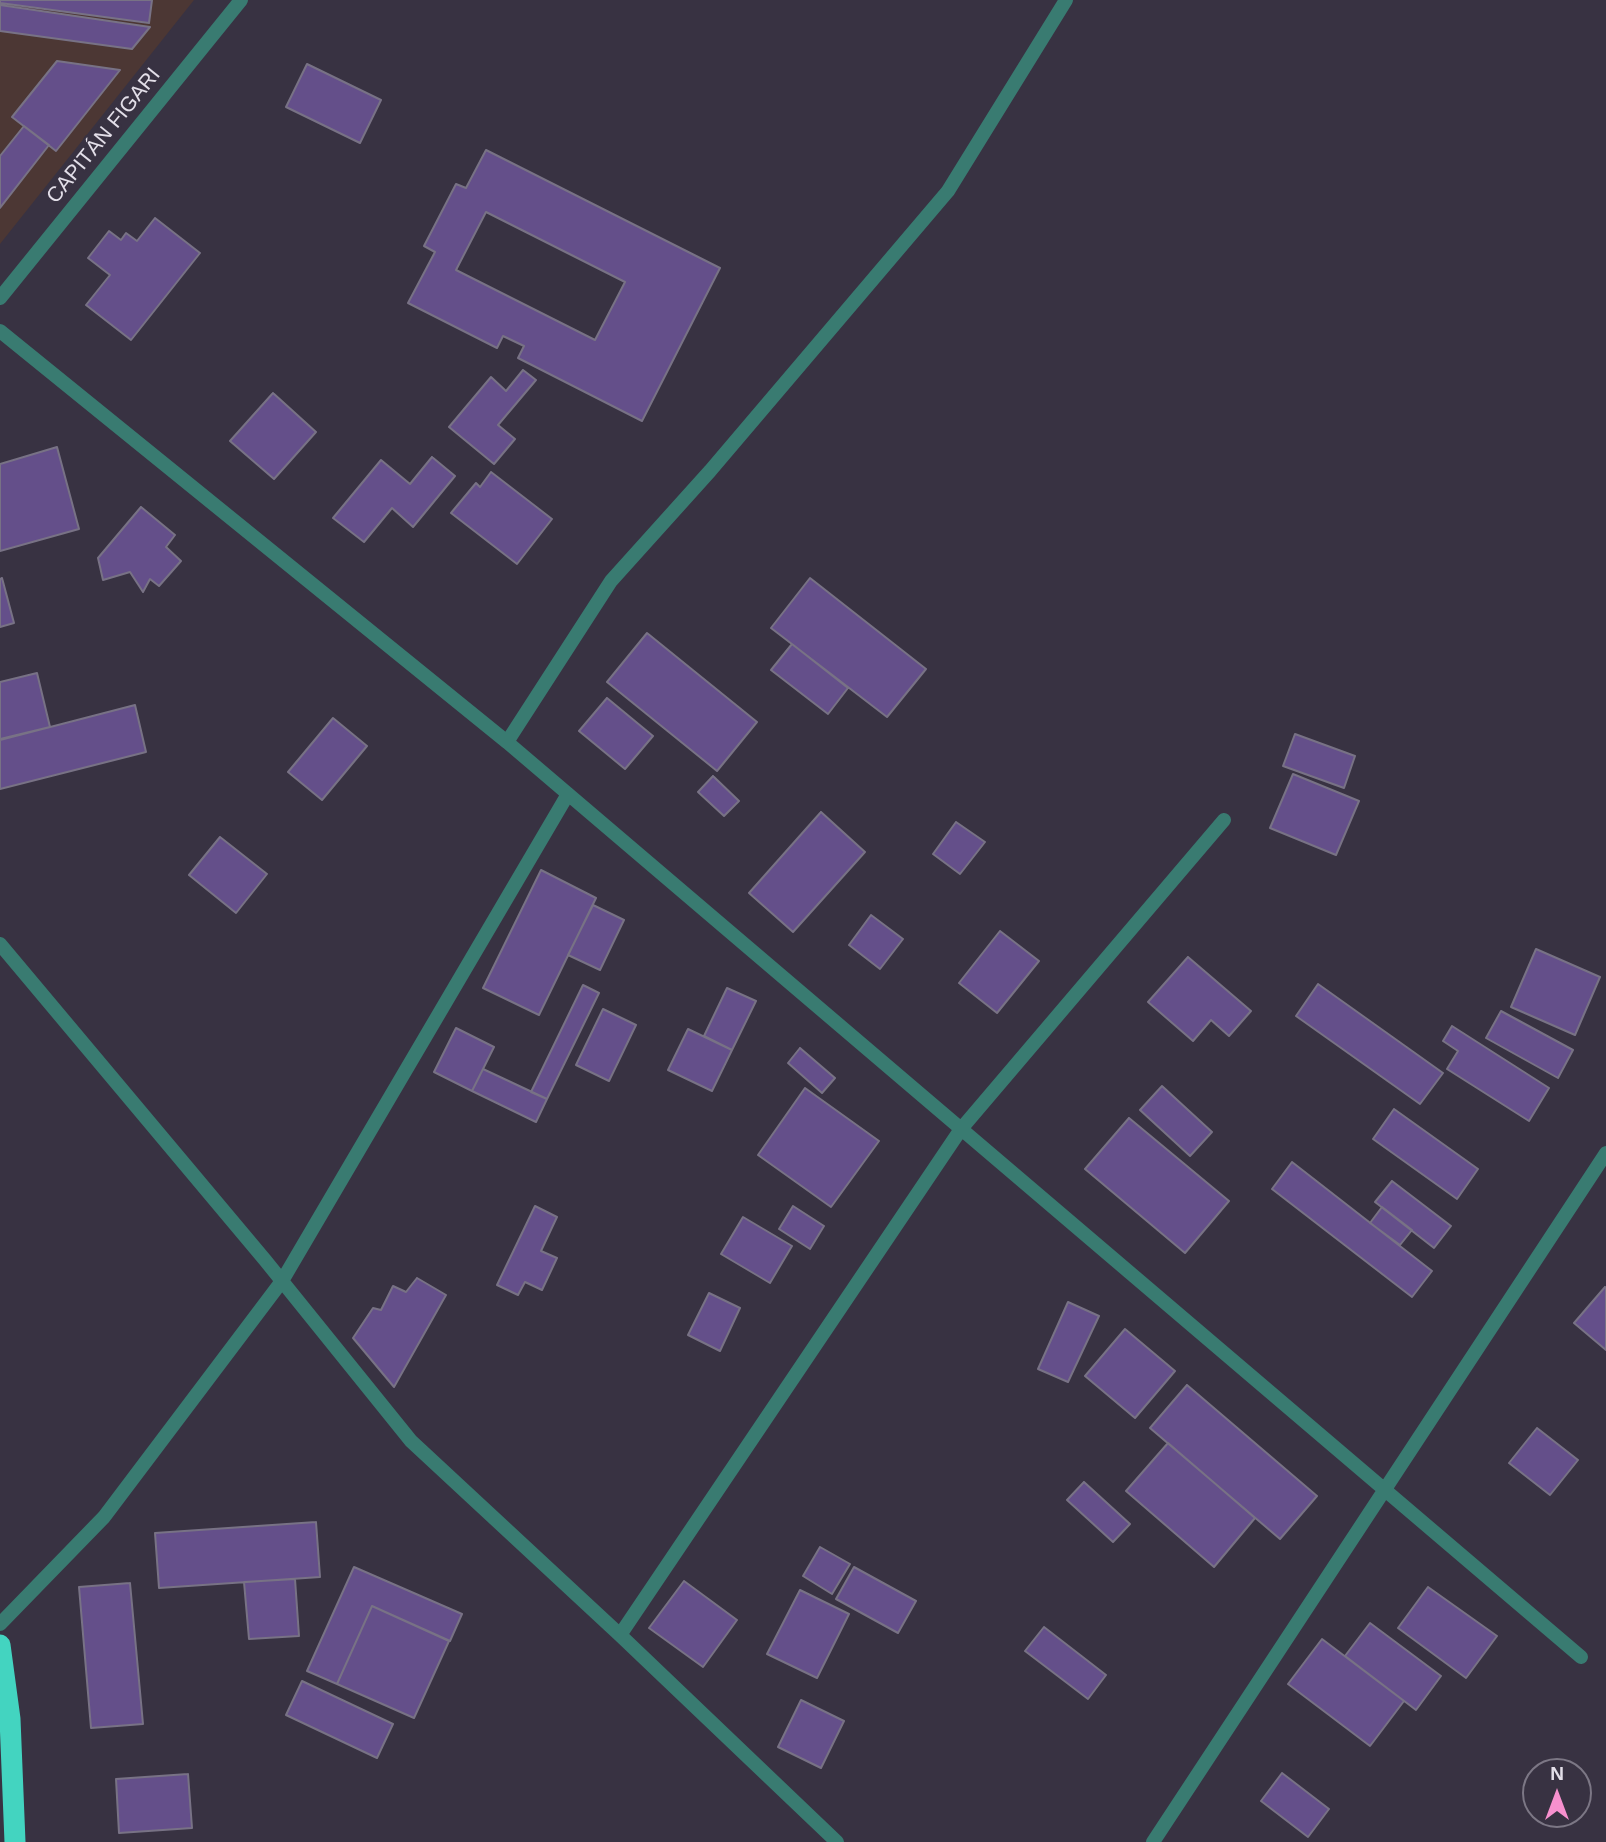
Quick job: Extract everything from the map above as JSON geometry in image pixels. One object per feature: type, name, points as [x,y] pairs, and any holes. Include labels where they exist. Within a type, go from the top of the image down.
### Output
[{"type":"highway","points":[[0,1646],[9,1719],[10,1839]]},
{"type":"street","name":"CAPITÁN FIGARI","points":[[0,298],[241,0]]},
{"type":"street","points":[[506,743],[611,581],[710,471],[948,191],[1062,1]]},
{"type":"street","points":[[0,331],[568,794],[1581,1657]]},
{"type":"street","points":[[0,1624],[104,1517],[282,1281],[568,794]]},
{"type":"street","points":[[620,1635],[961,1129],[1224,820]]},
{"type":"street","points":[[0,944],[282,1281],[411,1441],[837,1842]]},
{"type":"street","points":[[1153,1842],[1606,1153]]},
{"type":"shaded area","points":[[0,0],[194,0],[0,244]]},
{"type":"building","points":[[0,0],[152,0],[149,23],[0,3]]},
{"type":"building","points":[[0,5],[150,27],[132,49],[0,31]]},
{"type":"building","points":[[57,61],[120,70],[56,151],[12,117]]},
{"type":"building","points":[[307,64],[381,100],[360,143],[286,107]]},
{"type":"building","points":[[24,126],[49,145],[0,208],[0,156]]},
{"type":"building","points":[[486,150],[720,268],[642,421],[518,358],[524,346],[503,336],[497,348],[408,303],[435,252],[424,246],[456,184],[466,188]],"holes":[[[486,212],[625,282],[595,340],[456,270]]]},
{"type":"building","points":[[155,218],[200,253],[131,340],[86,305],[110,275],[88,258],[109,231],[121,240],[126,233],[137,241]]},
{"type":"building","points":[[523,370],[536,380],[498,425],[515,439],[494,464],[449,427],[491,377],[506,391]]},
{"type":"building","points":[[273,393],[316,432],[274,479],[230,441]]},
{"type":"building","points":[[57,447],[79,529],[0,551],[0,464]]},
{"type":"building","points":[[432,457],[455,476],[413,527],[392,508],[364,542],[333,518],[381,460],[410,484]]},
{"type":"building","points":[[491,472],[552,519],[517,564],[451,513],[476,483],[480,487]]},
{"type":"building","points":[[141,507],[175,535],[166,547],[181,561],[159,586],[150,579],[143,592],[130,572],[103,580],[98,558]]},
{"type":"building","points":[[2,578],[14,623],[0,627],[0,579]]},
{"type":"building","points":[[810,578],[926,669],[887,717],[771,628]]},
{"type":"building","points":[[647,633],[757,722],[717,771],[607,682]]},
{"type":"building","points":[[792,644],[848,688],[828,714],[771,670]]},
{"type":"building","points":[[37,673],[50,727],[0,739],[0,682]]},
{"type":"building","points":[[607,698],[653,736],[625,769],[579,731]]},
{"type":"building","points":[[135,705],[146,752],[0,789],[0,740]]},
{"type":"building","points":[[333,718],[367,746],[322,800],[288,772]]},
{"type":"building","points":[[1295,734],[1355,756],[1344,788],[1283,766]]},
{"type":"building","points":[[1293,774],[1359,801],[1336,855],[1270,828]]},
{"type":"building","points":[[713,776],[739,801],[724,816],[698,792]]},
{"type":"building","points":[[821,812],[865,852],[793,932],[749,893]]},
{"type":"building","points":[[956,822],[985,842],[960,874],[933,854]]},
{"type":"building","points":[[220,837],[267,874],[236,913],[189,875]]},
{"type":"building","points":[[541,870],[596,898],[539,1015],[483,988]]},
{"type":"building","points":[[593,905],[624,920],[600,970],[568,955]]},
{"type":"building","points":[[871,915],[903,939],[880,969],[849,945]]},
{"type":"building","points":[[1000,931],[1039,961],[997,1013],[959,983]]},
{"type":"building","points":[[1536,949],[1600,977],[1575,1035],[1511,1007]]},
{"type":"building","points":[[1188,957],[1251,1011],[1229,1036],[1211,1020],[1193,1041],[1148,1002]]},
{"type":"building","points":[[1318,984],[1443,1073],[1420,1104],[1296,1016]]},
{"type":"building","points":[[583,985],[599,993],[547,1099],[531,1092]]},
{"type":"building","points":[[727,988],[756,1001],[732,1050],[704,1036]]},
{"type":"building","points":[[603,1009],[636,1025],[609,1081],[576,1065]]},
{"type":"building","points":[[1501,1011],[1573,1050],[1558,1078],[1486,1038]]},
{"type":"building","points":[[1452,1026],[1549,1088],[1529,1121],[1447,1069],[1458,1051],[1443,1041]]},
{"type":"building","points":[[456,1028],[494,1047],[472,1091],[434,1072]]},
{"type":"building","points":[[688,1029],[732,1050],[712,1091],[668,1070]]},
{"type":"building","points":[[800,1048],[835,1078],[822,1093],[788,1063]]},
{"type":"building","points":[[483,1069],[547,1099],[536,1122],[472,1091]]},
{"type":"building","points":[[1162,1086],[1212,1132],[1190,1156],[1140,1110]]},
{"type":"building","points":[[805,1088],[879,1141],[831,1207],[758,1155]]},
{"type":"building","points":[[1394,1109],[1478,1169],[1457,1199],[1373,1139]]},
{"type":"building","points":[[1129,1118],[1229,1201],[1185,1253],[1085,1169]]},
{"type":"building","points":[[1292,1162],[1432,1271],[1412,1297],[1272,1189]]},
{"type":"building","points":[[1392,1181],[1451,1226],[1434,1248],[1375,1202]]},
{"type":"building","points":[[535,1206],[557,1217],[541,1251],[557,1258],[542,1290],[525,1282],[518,1295],[497,1285]]},
{"type":"building","points":[[793,1206],[824,1226],[810,1249],[779,1229]]},
{"type":"building","points":[[1382,1207],[1412,1230],[1400,1245],[1370,1223]]},
{"type":"building","points":[[743,1217],[792,1246],[770,1283],[721,1254]]},
{"type":"building","points":[[417,1278],[446,1295],[394,1387],[353,1338],[373,1308],[381,1310],[393,1286],[406,1292]]},
{"type":"building","points":[[1606,1288],[1606,1350],[1574,1323]]},
{"type":"building","points":[[709,1293],[740,1308],[720,1351],[688,1335]]},
{"type":"building","points":[[1068,1302],[1099,1316],[1068,1382],[1038,1369]]},
{"type":"building","points":[[1125,1329],[1175,1371],[1135,1418],[1085,1376]]},
{"type":"building","points":[[1187,1385],[1317,1496],[1280,1539],[1150,1428]]},
{"type":"building","points":[[1537,1428],[1578,1460],[1550,1495],[1509,1463]]},
{"type":"building","points":[[1168,1443],[1255,1518],[1214,1567],[1126,1491]]},
{"type":"building","points":[[1084,1482],[1130,1524],[1113,1542],[1067,1500]]},
{"type":"building","points":[[316,1522],[320,1577],[159,1588],[155,1533]]},
{"type":"building","points":[[820,1547],[850,1564],[832,1594],[803,1576]]},
{"type":"building","points":[[354,1567],[462,1614],[450,1641],[372,1606],[337,1684],[307,1671]]},
{"type":"building","points":[[854,1567],[916,1601],[898,1633],[836,1599]]},
{"type":"building","points":[[295,1579],[299,1636],[249,1639],[244,1582]]},
{"type":"building","points":[[684,1581],[737,1620],[703,1667],[649,1628]]},
{"type":"building","points":[[130,1583],[143,1724],[91,1728],[79,1587]]},
{"type":"building","points":[[1428,1587],[1497,1636],[1466,1678],[1398,1628]]},
{"type":"building","points":[[800,1590],[849,1614],[817,1678],[767,1654]]},
{"type":"building","points":[[372,1606],[449,1641],[414,1718],[337,1684]]},
{"type":"building","points":[[1370,1623],[1441,1676],[1416,1710],[1345,1656]]},
{"type":"building","points":[[1044,1627],[1106,1675],[1088,1699],[1025,1651]]},
{"type":"building","points":[[1322,1639],[1404,1701],[1370,1746],[1288,1684]]},
{"type":"building","points":[[302,1681],[393,1724],[377,1758],[286,1715]]},
{"type":"building","points":[[801,1700],[844,1721],[821,1768],[778,1747]]},
{"type":"building","points":[[1282,1773],[1329,1809],[1308,1837],[1261,1801]]},
{"type":"building","points":[[188,1774],[192,1828],[119,1833],[116,1779]]}]
